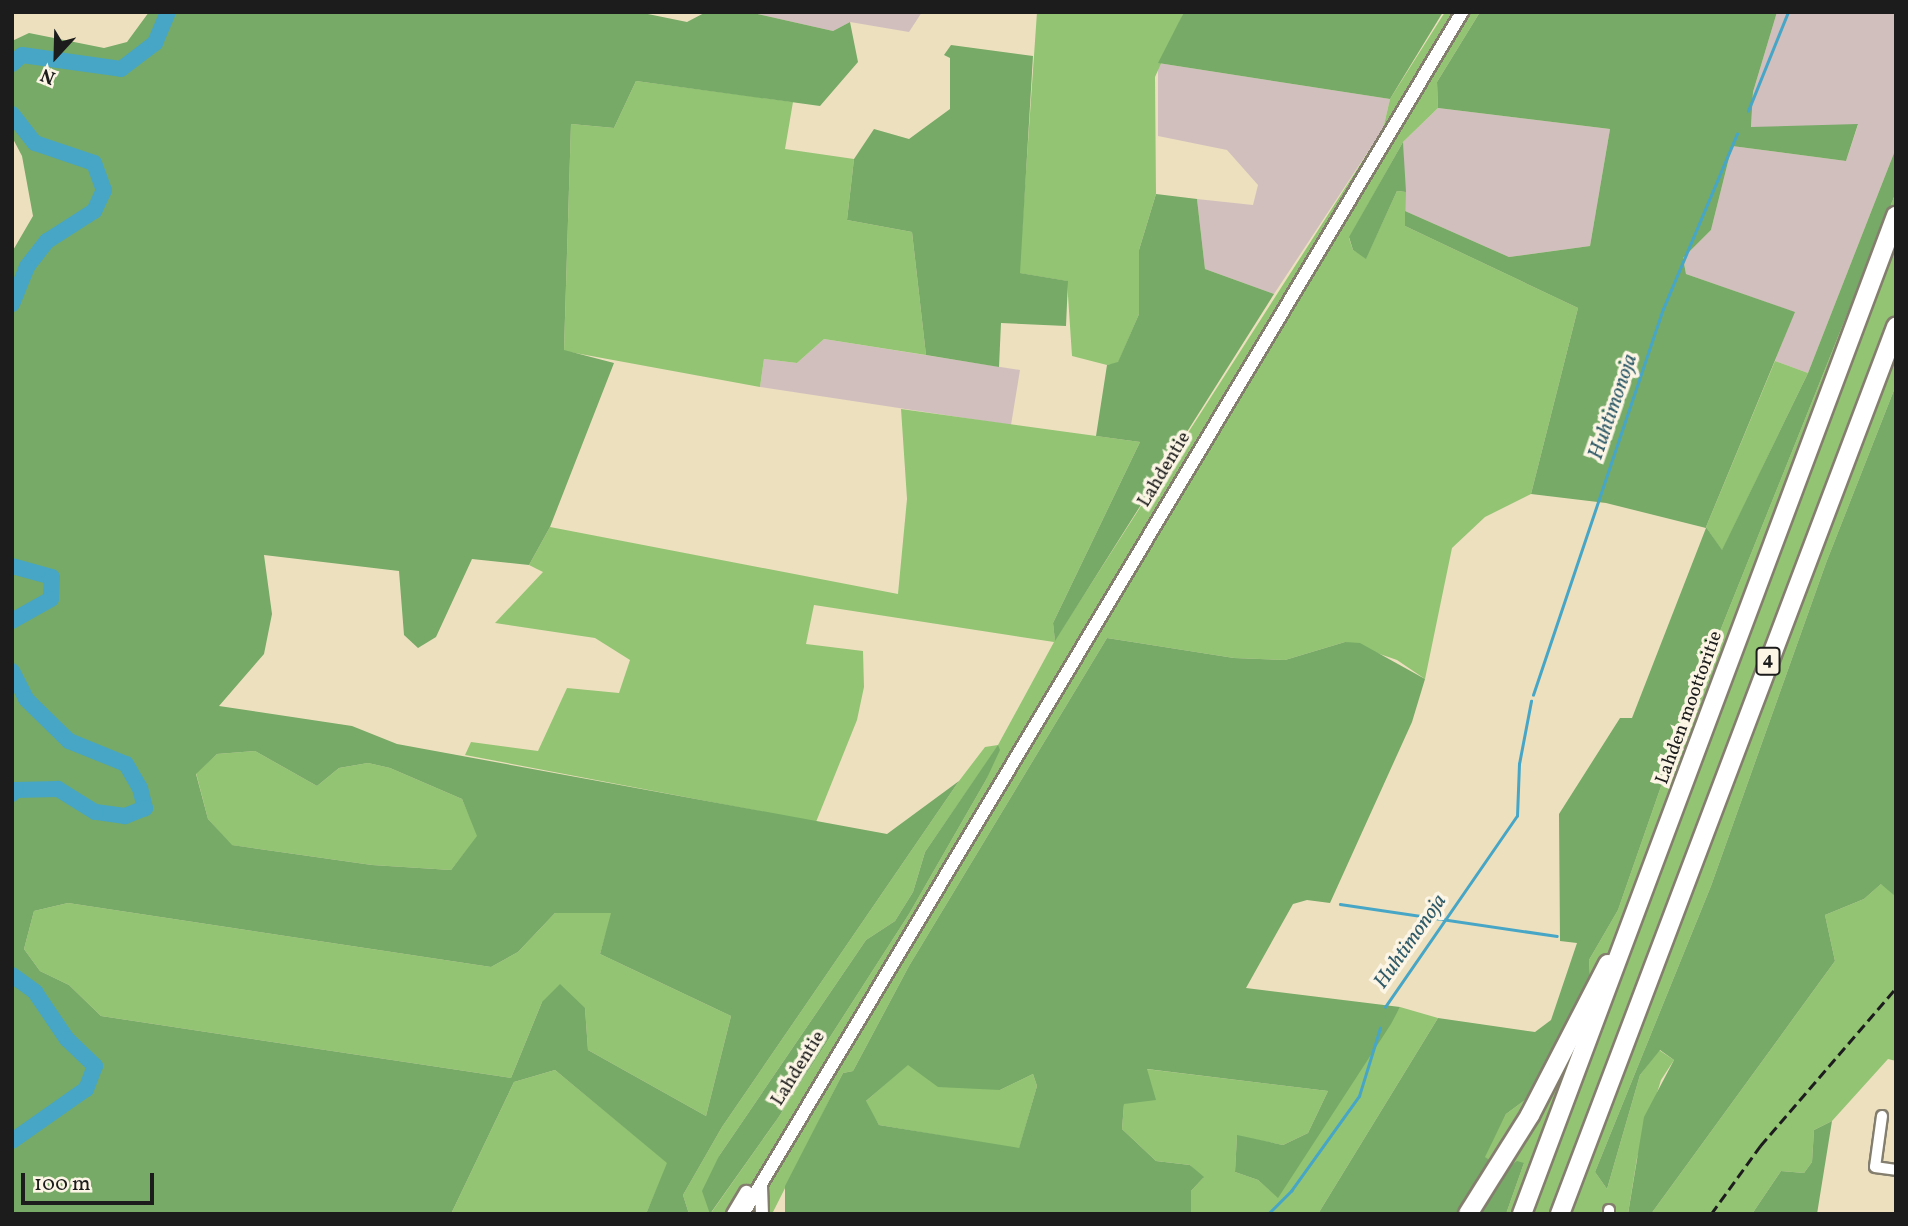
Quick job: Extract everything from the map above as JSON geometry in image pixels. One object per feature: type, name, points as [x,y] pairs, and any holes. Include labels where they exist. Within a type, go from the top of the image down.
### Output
[{"type":"highway","name":"Lahden moottoritie","points":[[1522,1214],[1896,216]]},
{"type":"highway","name":"4","points":[[1560,1214],[1896,327]]},
{"type":"highway","points":[[1468,1214],[1558,1064],[1658,856]]},
{"type":"main road","name":"Lahdentie","points":[[743,1214],[1462,12]]},
{"type":"main road","name":"Lahdentie","points":[[733,1214],[881,972],[902,947]]},
{"type":"main road","points":[[762,1182],[762,1214]]},
{"type":"street","points":[[1882,1116],[1875,1167],[1896,1170]]},
{"type":"shaded area","points":[[749,12],[922,12],[909,32],[850,22],[833,31]]},
{"type":"shaded area","points":[[1777,12],[1896,12],[1896,148],[1808,373],[1775,361],[1794,312],[1686,274],[1683,258],[1711,230],[1732,146],[1846,161],[1858,125],[1751,128],[1753,92]]},
{"type":"shaded area","points":[[1158,63],[1390,99],[1383,129],[1274,294],[1205,269],[1197,199],[1253,205],[1258,185],[1227,150],[1158,136]]},
{"type":"shaded area","points":[[1438,108],[1610,129],[1590,246],[1509,257],[1405,211],[1403,142]]},
{"type":"shaded area","points":[[824,339],[1020,370],[1011,425],[760,387],[764,359],[797,363]]},
{"type":"green space","points":[[149,12],[638,12],[687,22],[706,12],[749,12],[833,31],[850,22],[858,62],[820,106],[636,81],[614,128],[571,124],[564,350],[614,363],[550,527],[529,565],[472,559],[436,637],[418,648],[404,635],[399,571],[264,555],[272,614],[264,654],[219,706],[352,726],[397,744],[887,834],[959,781],[722,1127],[683,1195],[689,1214],[646,1214],[667,1163],[555,1070],[514,1082],[451,1214],[12,1214],[12,252],[33,216],[22,156],[12,137],[12,41],[29,33],[104,48],[127,42]],"holes":[[[255,751],[317,786],[339,768],[368,763],[390,768],[462,799],[477,836],[451,870],[372,865],[232,845],[208,819],[196,774],[217,754]],[[68,903],[491,967],[518,952],[555,913],[611,913],[600,954],[731,1016],[706,1116],[588,1050],[585,1008],[560,984],[542,1002],[511,1078],[101,1016],[69,985],[40,971],[24,949],[34,911]]]},
{"type":"green space","points":[[1037,12],[1184,12],[1155,77],[1156,194],[1139,250],[1139,314],[1118,363],[1107,365],[1072,356],[1067,281],[1019,273]]},
{"type":"green space","points":[[1184,12],[1443,12],[1390,99],[1158,63]]},
{"type":"green space","points":[[1445,12],[1480,12],[1437,82],[1438,108],[1403,142],[1349,238],[1353,250],[1366,258],[1397,191],[1406,192],[1405,226],[1578,308],[1531,494],[1485,517],[1452,548],[1425,679],[1397,660],[1345,642],[1285,660],[1234,658],[1107,638],[909,966],[853,1071],[843,1073],[772,1214],[689,1214],[683,1195],[722,1127],[959,781],[985,747],[998,745],[1054,642],[814,605],[806,644],[863,651],[864,687],[857,720],[816,822],[465,755],[471,742],[538,751],[567,688],[619,693],[630,660],[595,638],[495,623],[543,572],[529,565],[550,527],[898,594],[907,499],[901,409],[1140,442],[1053,623],[1055,640],[1383,129],[1390,99]],"holes":[[[998,746],[986,780],[909,914],[778,1118],[711,1213],[719,1156],[866,940],[895,921],[913,892],[925,852]]]},
{"type":"green space","points":[[1480,12],[1777,12],[1753,92],[1751,127],[1858,124],[1846,161],[1732,146],[1711,230],[1683,258],[1686,274],[1795,312],[1706,527],[1722,550],[1808,373],[1896,148],[1896,192],[1682,726],[1618,910],[1589,960],[1590,977],[1565,1038],[1533,1094],[1506,1114],[1485,1157],[1504,1170],[1517,1161],[1524,1163],[1506,1214],[1318,1214],[1438,1018],[1535,1032],[1551,1020],[1577,943],[1560,941],[1559,814],[1620,718],[1632,718],[1706,528],[1606,503],[1531,494],[1578,308],[1405,226],[1405,211],[1509,257],[1590,246],[1610,129],[1438,108],[1437,82]]},
{"type":"green space","points":[[951,45],[1033,56],[1020,273],[1068,281],[1066,326],[1001,323],[999,367],[926,355],[912,232],[847,220],[854,159],[874,129],[909,139],[950,109],[950,58],[944,55]]},
{"type":"green space","points":[[636,81],[793,102],[785,149],[854,159],[847,220],[912,232],[926,355],[824,339],[797,363],[764,359],[760,387],[564,351],[571,124],[614,128]]},
{"type":"green space","points":[[1403,142],[1406,192],[1397,191],[1366,259],[1353,250],[1349,237]]},
{"type":"green space","points":[[1896,192],[1896,385],[1826,563],[1711,886],[1595,1172],[1607,1189],[1640,1075],[1659,1050],[1674,1060],[1661,1080],[1637,1158],[1628,1214],[1506,1214],[1524,1163],[1504,1170],[1484,1157],[1506,1114],[1533,1094],[1590,977],[1589,960],[1618,910],[1682,726]]},
{"type":"green space","points":[[1156,194],[1197,199],[1205,269],[1274,294],[1055,641],[1053,623],[1140,442],[1096,436],[1107,365],[1118,362],[1139,314],[1139,250]]},
{"type":"green space","points":[[1775,361],[1808,373],[1722,551],[1706,527]]},
{"type":"green space","points":[[1896,385],[1896,897],[1881,884],[1864,899],[1825,915],[1835,961],[1651,1214],[1628,1214],[1644,1117],[1674,1060],[1660,1050],[1640,1075],[1607,1189],[1595,1172],[1711,886],[1826,563]]},
{"type":"green space","points":[[1107,638],[1234,658],[1285,660],[1345,642],[1360,643],[1425,679],[1412,722],[1330,903],[1307,900],[1293,904],[1246,988],[1400,1007],[1278,1198],[1258,1180],[1235,1172],[1237,1135],[1283,1145],[1308,1133],[1328,1091],[1147,1069],[1156,1100],[1124,1104],[1122,1129],[1156,1161],[1190,1165],[1204,1177],[1191,1191],[1191,1214],[785,1214],[785,1186],[843,1073],[853,1071],[909,966]],"holes":[[[908,1065],[938,1087],[1000,1090],[1033,1074],[1037,1086],[1019,1148],[879,1125],[866,1101]]]},
{"type":"green space","points":[[998,745],[1000,750],[986,780],[909,914],[778,1118],[710,1214],[702,1191],[719,1156],[866,940],[895,921],[913,892],[925,852]]},
{"type":"green space","points":[[255,751],[317,786],[339,768],[368,763],[390,768],[462,799],[478,836],[451,870],[372,865],[231,845],[208,819],[196,773],[217,754]]},
{"type":"green space","points":[[1882,883],[1896,897],[1896,1061],[1888,1059],[1832,1121],[1814,1130],[1812,1162],[1804,1173],[1781,1171],[1752,1214],[1651,1214],[1835,961],[1825,915],[1864,899]]},
{"type":"green space","points":[[68,903],[491,967],[518,952],[555,913],[612,913],[600,954],[731,1016],[706,1116],[588,1050],[585,1008],[542,1002],[511,1078],[101,1016],[69,985],[40,971],[24,949],[34,911]]},
{"type":"green space","points":[[1400,1007],[1438,1018],[1318,1214],[1191,1214],[1191,1191],[1203,1178],[1190,1165],[1156,1161],[1122,1129],[1124,1104],[1146,1069],[1328,1091],[1308,1133],[1283,1145],[1237,1136],[1235,1172],[1258,1180],[1278,1197]]},
{"type":"green space","points":[[908,1064],[1000,1090],[1033,1074],[1037,1086],[1019,1149],[879,1125],[865,1102]]},
{"type":"green space","points":[[555,1070],[668,1163],[646,1214],[451,1214],[514,1082]]},
{"type":"green space","points":[[1832,1121],[1817,1214],[1752,1214],[1781,1171],[1804,1173],[1812,1162],[1814,1130]]},
{"type":"waterway","points":[[12,64],[22,55],[121,69],[155,43],[168,12]]},
{"type":"waterway","name":"Huhtimonoja","points":[[1748,111],[1788,12]]},
{"type":"waterway","points":[[12,114],[35,143],[94,163],[104,190],[94,211],[47,241],[27,267],[12,304]]},
{"type":"waterway","name":"Huhtimonoja","points":[[1533,695],[1663,309],[1737,134]]},
{"type":"waterway","points":[[12,566],[52,577],[51,599],[12,621]]},
{"type":"waterway","points":[[12,671],[26,699],[69,741],[126,764],[140,788],[145,808],[125,816],[95,812],[58,789],[15,790],[12,794]]},
{"type":"waterway","name":"Huhtimonoja","points":[[1385,1007],[1517,816],[1519,764],[1531,701]]},
{"type":"waterway","name":"Huhtimonoja","points":[[1340,904],[1557,936]]},
{"type":"waterway","points":[[12,975],[35,992],[67,1039],[95,1066],[86,1089],[12,1141]]},
{"type":"waterway","name":"Huhtimonoja","points":[[1268,1214],[1291,1191],[1359,1096],[1380,1028]]},
{"type":"railway","points":[[1711,1214],[1760,1146],[1896,988]]}]
